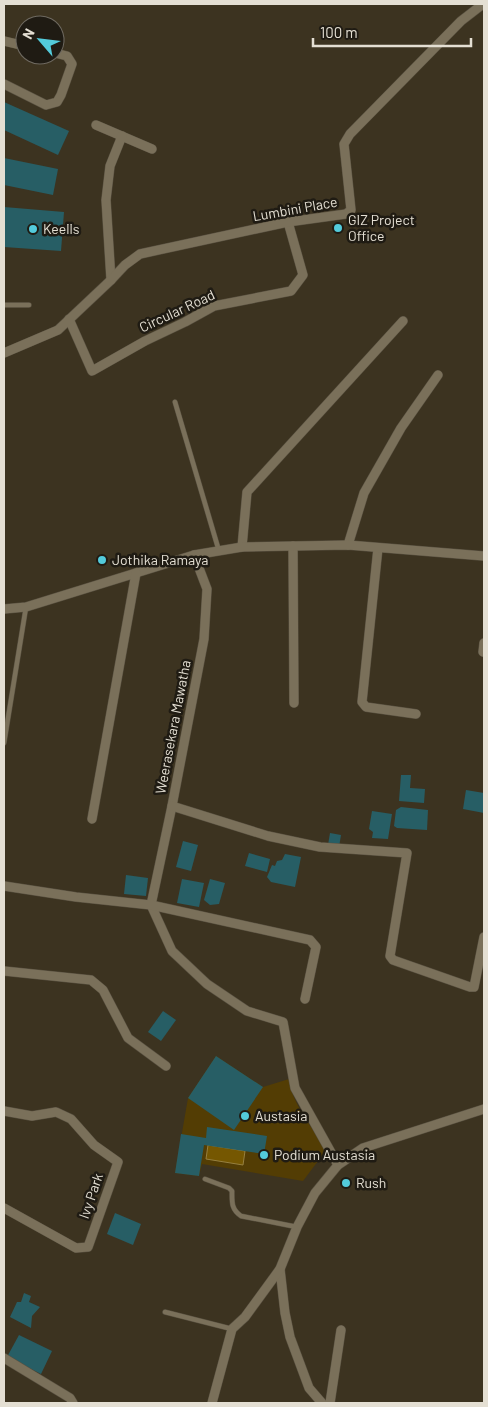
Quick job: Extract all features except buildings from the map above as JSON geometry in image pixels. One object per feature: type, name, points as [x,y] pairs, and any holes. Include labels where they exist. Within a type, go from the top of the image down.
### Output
[{"type":"street","name":"Lumbini Place","points":[[4,354],[58,330],[125,265],[140,254],[288,222],[346,214],[351,210],[344,144],[350,134],[461,21],[483,4]]},
{"type":"street","points":[[4,84],[46,105],[56,102],[61,95],[72,64],[65,56]]},
{"type":"street","points":[[96,125],[152,148]]},
{"type":"street","points":[[111,280],[106,200],[110,166],[122,136]]},
{"type":"street","name":"Circular Road","points":[[69,319],[92,371],[145,341],[214,306],[291,291],[304,275],[288,222]]},
{"type":"street","points":[[242,547],[247,492],[403,321]]},
{"type":"street","points":[[348,546],[364,493],[401,428],[438,375]]},
{"type":"street","points":[[293,546],[294,703]]},
{"type":"street","points":[[4,609],[26,607],[194,555],[242,547],[348,546],[484,556]]},
{"type":"street","points":[[378,548],[362,702],[366,707],[416,714]]},
{"type":"street","name":"Weerasekara Mawatha","points":[[151,905],[204,639],[207,590],[194,555]]},
{"type":"street","points":[[92,819],[136,573]]},
{"type":"street","points":[[172,806],[268,836],[320,847],[407,853],[390,956],[393,960],[470,988],[474,987],[484,937]]},
{"type":"street","points":[[4,886],[76,897],[151,905],[310,940],[316,947],[305,999]]},
{"type":"street","points":[[151,905],[172,951],[207,984],[247,1011],[282,1022],[295,1088],[338,1164]]},
{"type":"street","points":[[4,971],[91,980],[102,990],[128,1038],[166,1066]]},
{"type":"street","points":[[212,1403],[232,1330],[245,1317],[280,1269],[297,1226],[315,1193],[338,1164],[363,1148],[484,1109]]},
{"type":"street","name":"Ivy Park","points":[[4,1111],[32,1116],[56,1112],[71,1119],[94,1144],[118,1162],[88,1247],[76,1248],[4,1208]]},
{"type":"street","points":[[280,1269],[290,1337],[309,1388],[322,1403]]},
{"type":"street","points":[[330,1403],[341,1330]]},
{"type":"street","points":[[4,1358],[70,1398],[73,1403]]},
{"type":"lane","points":[[4,305],[29,305]]},
{"type":"lane","points":[[175,402],[219,551]]},
{"type":"lane","points":[[4,743],[26,607]]},
{"type":"lane","points":[[205,1179],[229,1188],[232,1191],[232,1204],[236,1212],[241,1216],[297,1226]]},
{"type":"lane","points":[[165,1312],[232,1330]]},
{"type":"shaded area","name":"Austasia","points":[[216,1056],[263,1087],[289,1079],[298,1107],[327,1149],[303,1181],[202,1164],[199,1176],[175,1173],[188,1098]]},
{"type":"shaded area","points":[[208,1145],[245,1151],[243,1165],[206,1159]]},
{"type":"place","name":"GIZ Project Office","points":[[338,228]]},
{"type":"place","name":"Keells","points":[[33,229]]},
{"type":"place","name":"Jothika Ramaya","points":[[102,560]]},
{"type":"place","name":"Austasia","points":[[245,1116]]},
{"type":"place","name":"Podium Austasia","points":[[264,1155]]},
{"type":"place","name":"Rush","points":[[346,1183]]}]
